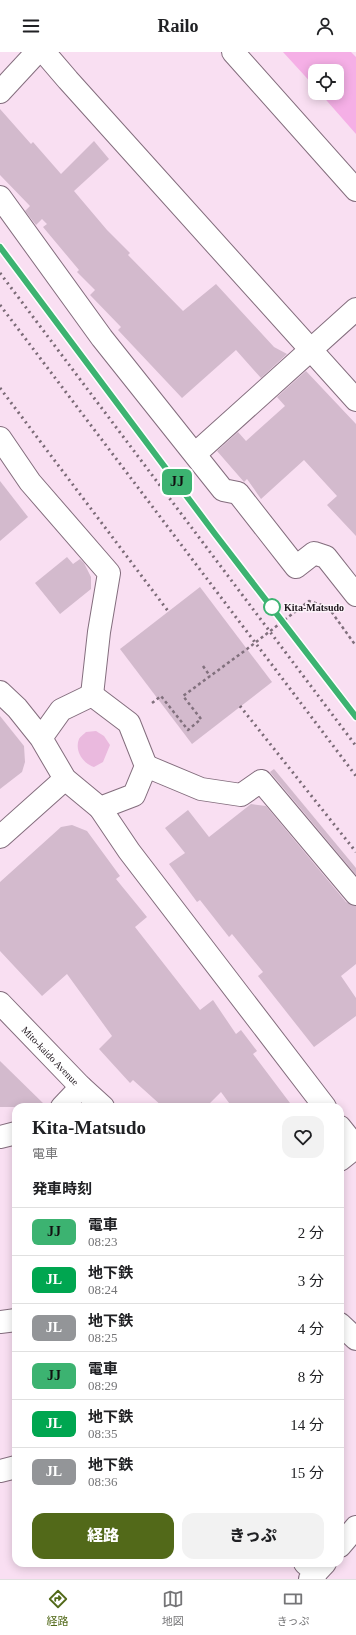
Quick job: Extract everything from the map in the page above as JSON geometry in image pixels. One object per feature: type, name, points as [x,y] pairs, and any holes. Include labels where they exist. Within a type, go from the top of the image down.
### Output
[{"type":"main road","points":[[0,92],[37,52]]},
{"type":"main road","points":[[44,52],[356,400]]},
{"type":"main road","points":[[233,52],[356,190]]},
{"type":"main road","points":[[0,196],[102,338],[223,490],[238,493],[296,567],[314,554],[326,557],[356,595]]},
{"type":"main road","points":[[195,454],[356,309]]},
{"type":"main road","points":[[0,438],[30,482],[109,573],[99,632],[92,695]]},
{"type":"main road","points":[[0,692],[17,708],[41,738],[65,778],[100,808],[129,851],[322,1103]]},
{"type":"main road","points":[[41,738],[61,710],[92,695]]},
{"type":"main road","points":[[92,695],[129,723],[146,766],[134,795],[100,808]]},
{"type":"main road","points":[[146,766],[201,789],[222,793],[241,795],[261,781],[356,894]]},
{"type":"main road","points":[[0,836],[65,778]]},
{"type":"main road","name":"Mito-kaido Avenue","points":[[0,1003],[81,1087],[99,1103]]},
{"type":"main road","points":[[66,1103],[81,1087]]},
{"type":"main road","points":[[344,1132],[356,1147],[344,1157]]},
{"type":"main road","points":[[0,1137],[12,1135]]},
{"type":"main road","points":[[0,1322],[12,1320]]},
{"type":"main road","points":[[344,1328],[356,1339]]},
{"type":"main road","points":[[0,1471],[12,1468]]},
{"type":"main road","points":[[344,1541],[356,1527]]},
{"type":"path","points":[[152,704],[161,696],[188,730],[201,720],[183,696],[309,601],[328,607],[356,646]]},
{"type":"path","points":[[203,666],[210,676]]},
{"type":"shaded area","points":[[283,52],[351,52],[356,57],[356,134],[326,100],[344,100],[344,64],[308,64],[308,79]]},
{"type":"shaded area","points":[[96,731],[104,736],[110,745],[103,762],[94,767],[87,763],[81,756],[78,744],[80,738],[86,732]]},
{"type":"building","points":[[0,109],[31,144],[33,142],[61,174],[94,141],[109,159],[74,191],[107,230],[130,253],[128,255],[183,311],[216,284],[274,347],[287,354],[261,378],[236,350],[182,398],[118,330],[121,327],[90,295],[95,290],[77,272],[79,270],[43,227],[47,224],[42,219],[36,225],[25,211],[30,206],[0,175]]},
{"type":"building","points":[[306,371],[356,424],[356,536],[327,505],[337,496],[304,460],[261,499],[247,479],[244,482],[217,451],[238,432],[246,441],[285,406],[277,397]]},
{"type":"building","points":[[0,481],[28,517],[0,541]]},
{"type":"building","points":[[67,557],[73,564],[80,559],[84,563],[91,577],[91,589],[60,614],[35,583]]},
{"type":"building","points":[[200,587],[272,682],[192,744],[120,649]]},
{"type":"building","points":[[0,716],[24,746],[25,762],[22,772],[0,789]]},
{"type":"building","points":[[274,769],[356,868],[356,875],[270,772]]},
{"type":"building","points":[[251,804],[266,806],[346,902],[356,906],[356,964],[341,976],[356,998],[356,1016],[314,1047],[258,976],[263,972],[232,934],[229,937],[200,900],[197,902],[169,864],[185,853],[165,828],[188,810],[209,837]]},
{"type":"building","points":[[72,825],[87,831],[120,876],[116,879],[147,917],[135,927],[200,1010],[213,1000],[236,1034],[241,1030],[257,1051],[253,1054],[290,1103],[229,1103],[221,1092],[210,1103],[159,1103],[133,1080],[130,1083],[99,1049],[112,1036],[67,974],[42,996],[0,951],[0,882],[61,827]]},
{"type":"building","points":[[0,1061],[43,1103],[12,1103],[12,1107],[0,1107]]},
{"type":"railway","points":[[0,247],[215,534],[356,717]]},
{"type":"railway","points":[[0,273],[356,746]]},
{"type":"railway","points":[[0,305],[356,776]]},
{"type":"railway","points":[[0,388],[168,611]]},
{"type":"railway","points":[[240,706],[356,852]]},
{"type":"train","name":"JJ","points":[[0,247],[215,534],[356,717]]},
{"type":"place","name":"Kita-Matsudo","points":[[272,607]]}]
